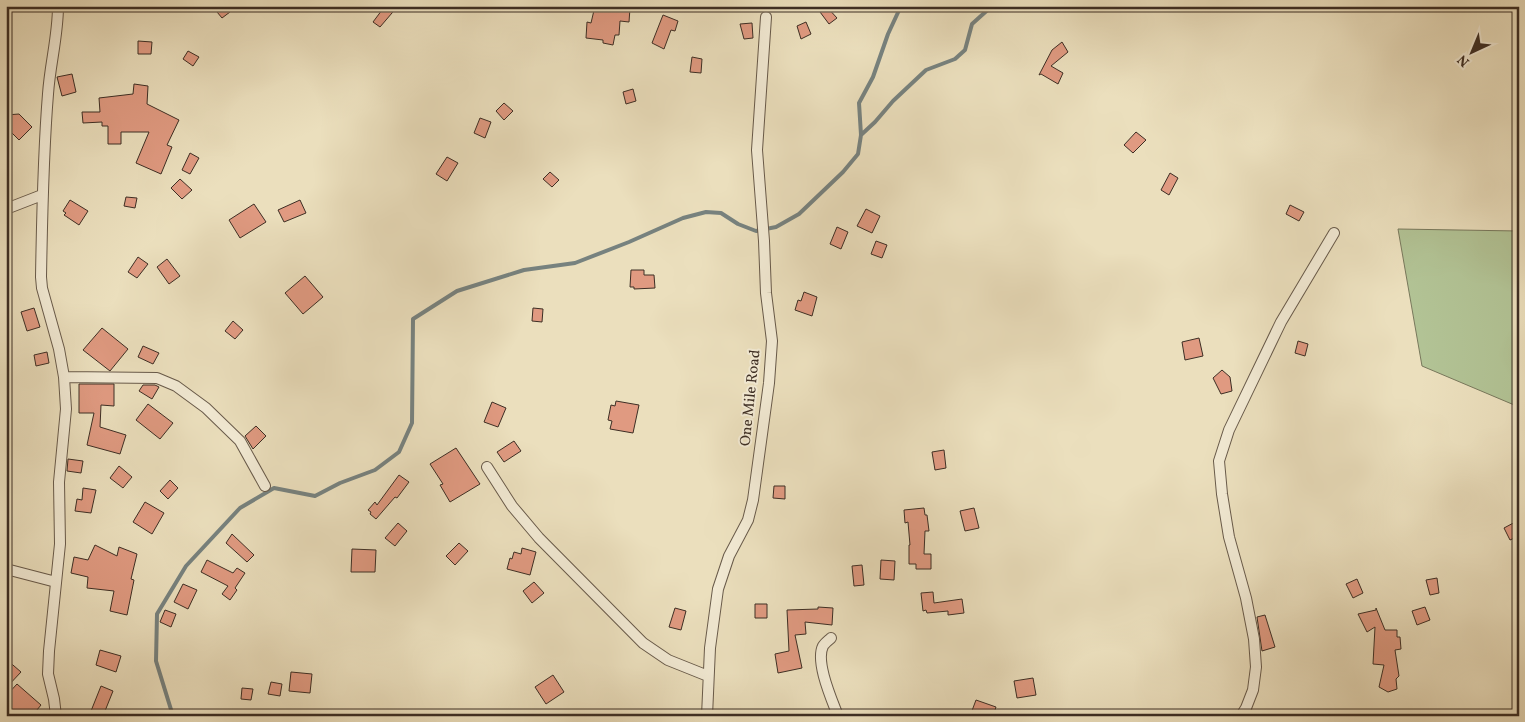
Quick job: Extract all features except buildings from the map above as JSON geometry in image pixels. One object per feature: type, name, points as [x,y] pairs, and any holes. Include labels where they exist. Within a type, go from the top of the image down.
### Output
[{"type":"street","points":[[56,716],[48,674],[48,651],[60,544],[59,482],[66,409],[64,377],[59,349],[42,288],[42,195],[48,91],[56,42],[58,6]]},
{"type":"street","name":"One Mile Road","points":[[707,716],[710,648],[718,589],[729,556],[748,520],[754,500],[770,383],[772,341],[766,293],[758,150],[766,17]]},
{"type":"street","points":[[6,208],[42,195]]},
{"type":"street","points":[[1241,716],[1253,690],[1256,668],[1254,639],[1246,598],[1229,537],[1219,461],[1229,430],[1281,322],[1334,233]]},
{"type":"street","points":[[64,377],[157,378],[176,386],[206,408],[240,441],[265,486]]},
{"type":"street","points":[[487,467],[512,506],[539,538],[643,643],[668,660],[708,676]]},
{"type":"street","points":[[6,569],[56,582]]},
{"type":"street","points":[[831,638],[823,647],[821,658],[826,684],[838,716]]},
{"type":"green space","points":[[1398,229],[1519,231],[1519,407],[1422,366]]},
{"type":"waterway","points":[[173,716],[156,661],[157,614],[186,566],[240,508],[274,488],[315,496],[340,483],[375,470],[399,452],[412,423],[413,319],[457,291],[524,270],[575,263],[683,218],[706,212],[721,213],[738,224],[756,231],[776,227],[799,214],[843,172],[858,154],[861,135],[859,103],[873,77],[888,34],[901,6]]},
{"type":"waterway","points":[[861,135],[926,70],[955,59],[965,50],[972,24],[992,6]]}]
